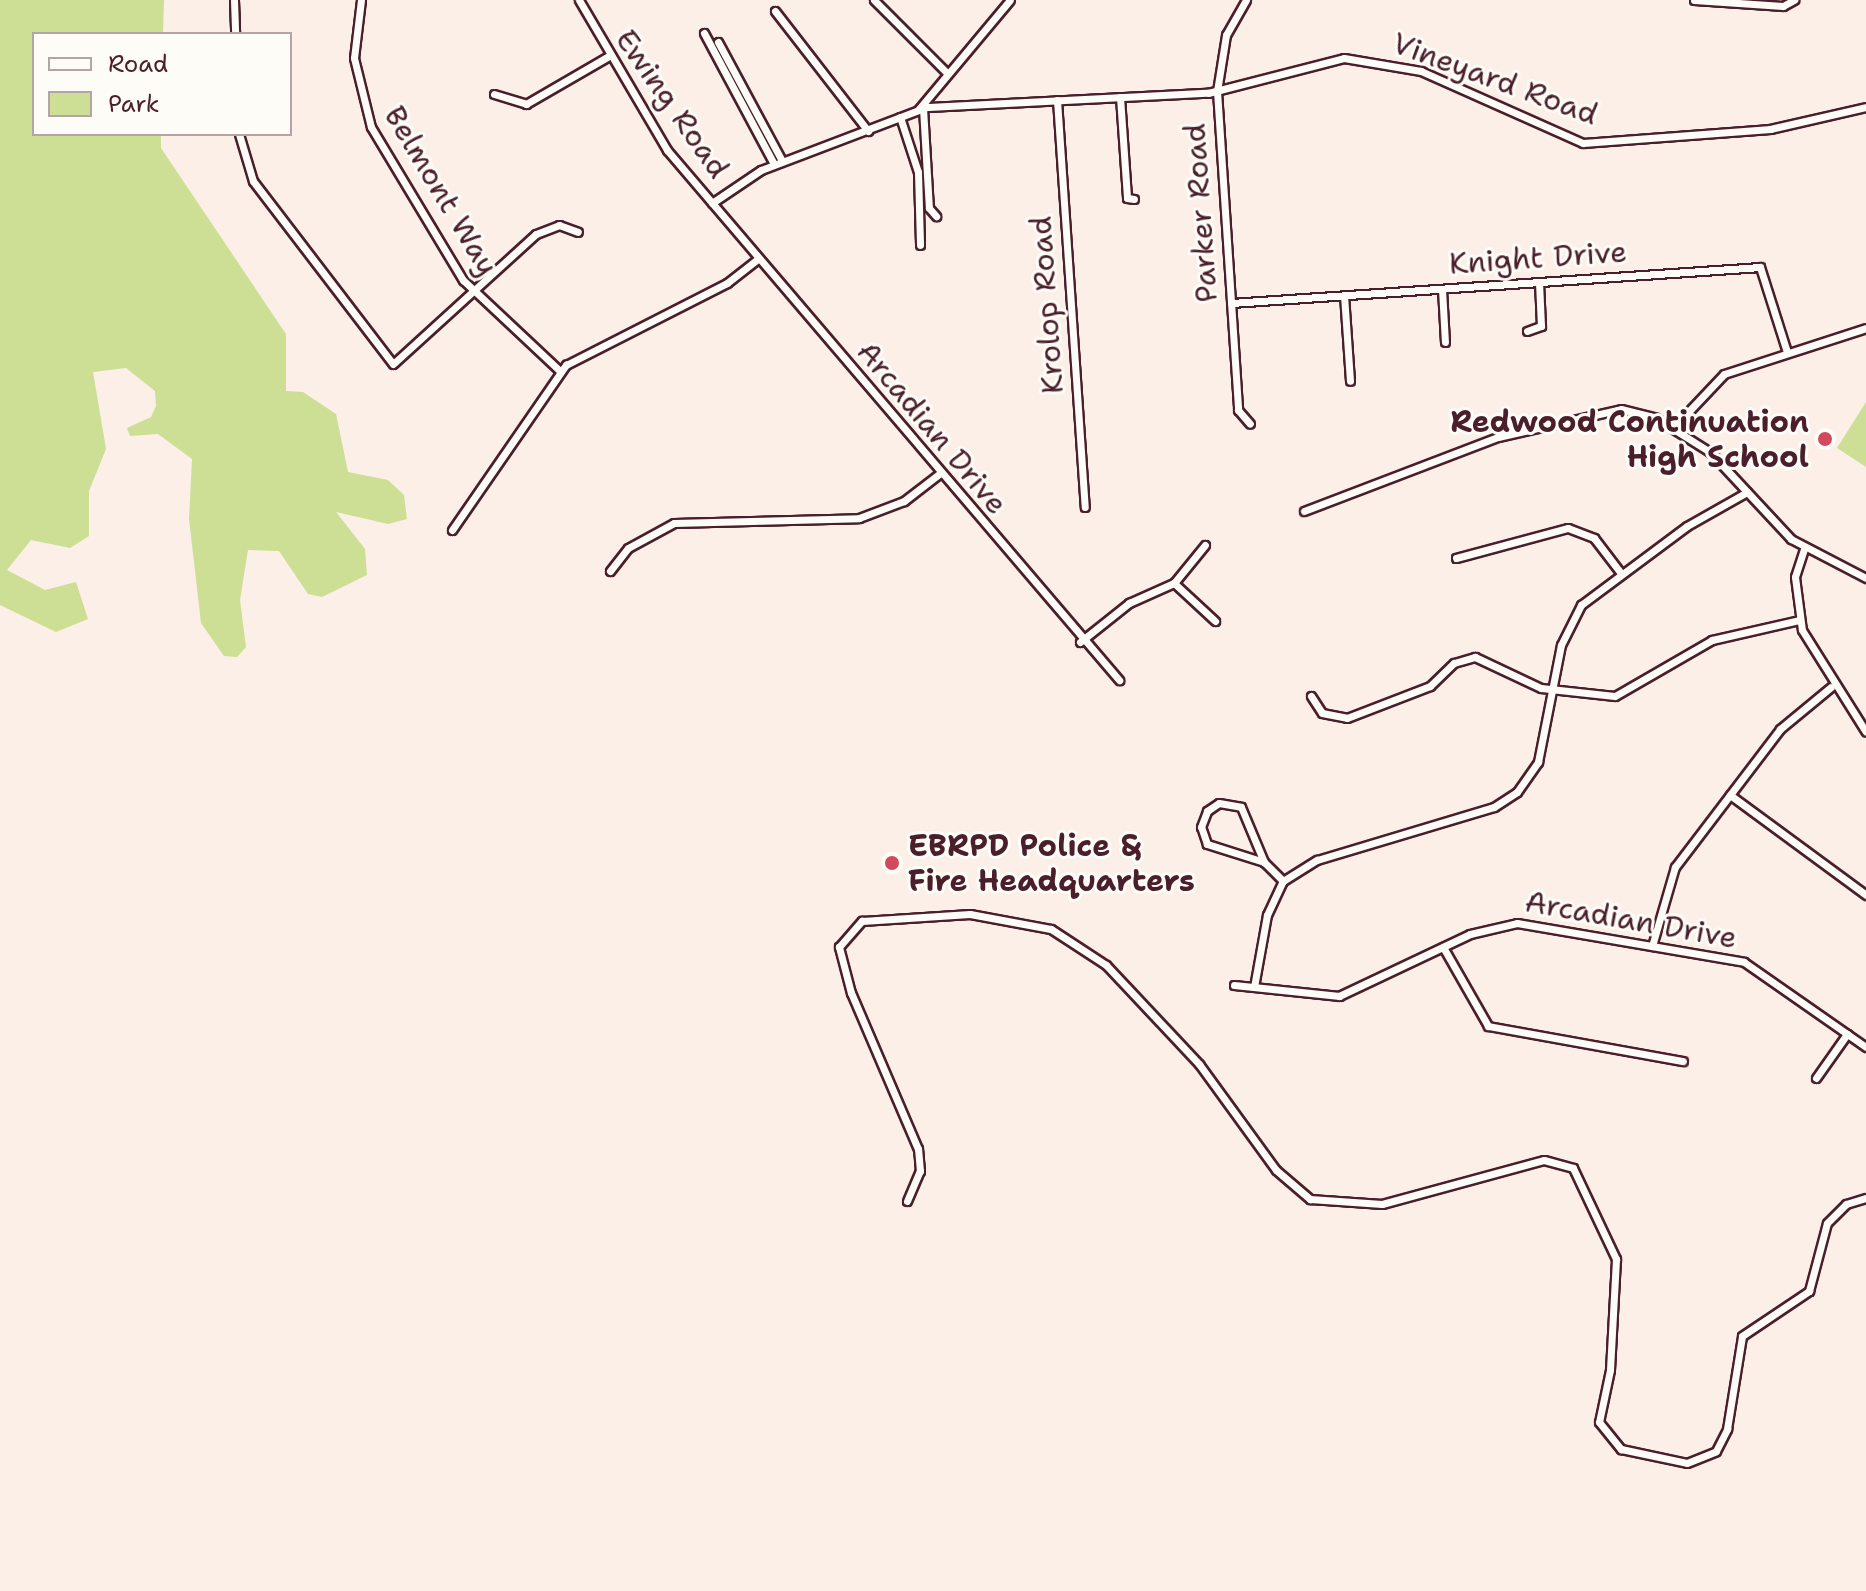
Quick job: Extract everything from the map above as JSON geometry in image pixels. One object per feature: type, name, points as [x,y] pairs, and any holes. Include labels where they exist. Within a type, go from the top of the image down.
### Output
[{"type":"street","points":[[234,0],[235,32]]},
{"type":"street","name":"Belmont Way","points":[[361,0],[354,58],[366,115],[473,292],[560,371]]},
{"type":"street","name":"Ewing Road","points":[[579,0],[607,57],[667,150],[712,203],[778,162],[868,131],[920,109]]},
{"type":"street","points":[[874,0],[946,72]]},
{"type":"street","points":[[936,216],[929,208],[920,109],[946,72],[1010,0]]},
{"type":"street","name":"Parker Road","points":[[1246,0],[1226,35],[1217,91],[1238,410],[1250,424]]},
{"type":"street","points":[[1694,0],[1783,6],[1794,0]]},
{"type":"street","points":[[775,11],[868,131]]},
{"type":"street","points":[[704,33],[778,162]]},
{"type":"street","points":[[718,42],[778,162]]},
{"type":"street","points":[[494,94],[526,104],[607,57]]},
{"type":"street","name":"Vineyard Road","points":[[920,109],[1217,91],[1344,58],[1393,62],[1583,143],[1770,129],[1866,107]]},
{"type":"street","points":[[1120,97],[1127,198],[1134,199]]},
{"type":"street","name":"Krolop Road","points":[[1057,100],[1085,507]]},
{"type":"street","points":[[900,117],[918,172],[920,245]]},
{"type":"street","points":[[240,136],[253,181],[393,364],[544,229],[578,232]]},
{"type":"street","name":"Arcadian Drive","points":[[712,203],[1080,642],[1119,680]]},
{"type":"street","points":[[452,530],[560,371],[758,259]]},
{"type":"street","name":"Knight Drive","points":[[1231,303],[1760,267],[1787,352]]},
{"type":"street","points":[[1527,331],[1541,326],[1539,282]]},
{"type":"street","points":[[1442,289],[1445,342]]},
{"type":"street","points":[[1344,295],[1350,381]]},
{"type":"street","points":[[1673,428],[1724,374],[1866,328]]},
{"type":"street","points":[[1304,511],[1584,412],[1634,411],[1673,428],[1718,458],[1804,549],[1866,578]]},
{"type":"street","points":[[610,571],[628,548],[674,523],[859,518],[904,501],[939,474]]},
{"type":"street","points":[[1254,987],[1267,915],[1283,881],[1317,860],[1508,800],[1535,770],[1570,622],[1620,572],[1747,492]]},
{"type":"street","points":[[1456,558],[1568,528],[1594,538],[1620,572]]},
{"type":"street","points":[[1080,642],[1129,603],[1174,583],[1205,545]]},
{"type":"street","points":[[1804,549],[1795,577],[1799,620],[1831,687],[1866,732]]},
{"type":"street","points":[[1174,583],[1215,621]]},
{"type":"street","points":[[1311,696],[1322,713],[1347,718],[1430,686],[1454,663],[1475,657],[1552,690],[1624,694],[1712,640],[1799,620]]},
{"type":"street","points":[[1652,946],[1667,882],[1788,720],[1831,687]]},
{"type":"street","points":[[1730,795],[1866,895]]},
{"type":"street","points":[[1264,862],[1207,844],[1201,827],[1207,811],[1219,803],[1241,807],[1264,862],[1283,881]]},
{"type":"street","points":[[907,1201],[920,1171],[918,1149],[851,993],[839,947],[862,921],[970,914],[1051,929],[1106,965],[1199,1064],[1276,1170],[1310,1199],[1382,1204],[1544,1160],[1573,1168],[1615,1250],[1610,1370],[1599,1422],[1621,1449],[1687,1463],[1716,1451],[1727,1429],[1742,1336],[1809,1291],[1827,1223],[1846,1204],[1866,1198]]},
{"type":"street","name":"Arcadian Drive","points":[[1234,985],[1339,996],[1443,947],[1506,923],[1744,962],[1866,1047]]},
{"type":"street","points":[[1443,947],[1488,1026],[1683,1061]]},
{"type":"street","points":[[1816,1078],[1847,1034]]},
{"type":"green space","points":[[0,0],[164,0],[163,32],[32,32],[32,136],[161,136],[161,148],[286,334],[286,391],[303,392],[336,414],[348,472],[388,480],[404,495],[407,519],[388,524],[336,512],[365,549],[367,575],[322,597],[308,594],[279,551],[248,550],[240,600],[246,647],[237,657],[224,656],[201,623],[189,519],[192,459],[158,434],[130,436],[127,428],[151,417],[156,406],[155,391],[126,368],[93,372],[106,449],[89,491],[89,536],[70,548],[31,540],[7,570],[45,590],[76,582],[88,619],[56,632],[0,605]]},
{"type":"green space","points":[[1866,402],[1866,467],[1837,448]]},
{"type":"place","name":"Redwood Continuation High School","points":[[1825,439]]},
{"type":"place","name":"EBRPD Police & Fire Headquarters","points":[[892,863]]}]
